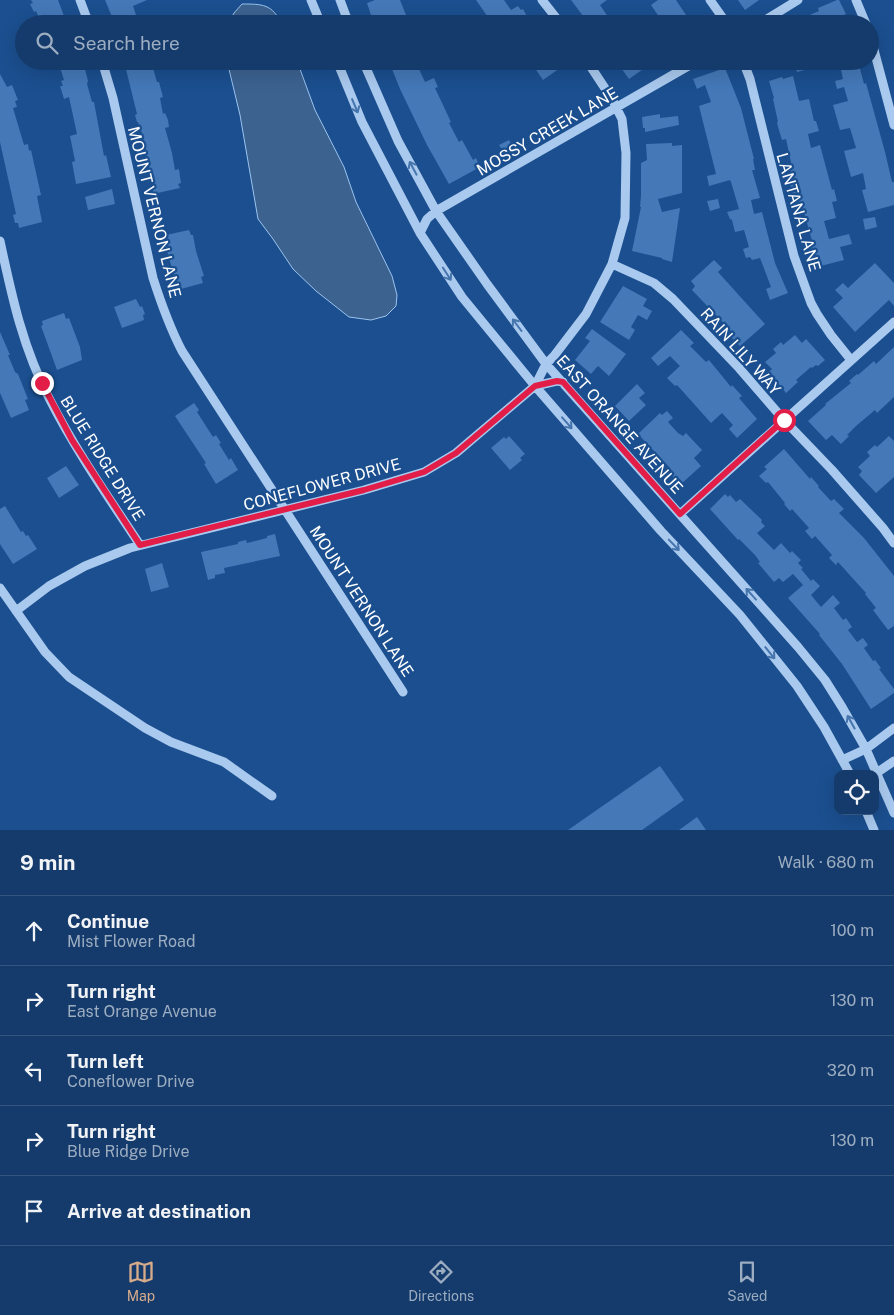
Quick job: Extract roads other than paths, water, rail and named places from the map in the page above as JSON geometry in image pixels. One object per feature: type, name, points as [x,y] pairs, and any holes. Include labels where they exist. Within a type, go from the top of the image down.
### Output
[{"type":"street","points":[[80,0],[86,15]]},
{"type":"street","points":[[311,0],[317,15]]},
{"type":"street","points":[[340,0],[346,15]]},
{"type":"street","points":[[542,0],[554,15]]},
{"type":"street","points":[[710,0],[721,15]]},
{"type":"street","points":[[774,15],[798,0]]},
{"type":"street","points":[[856,0],[862,15]]},
{"type":"street","points":[[879,69],[894,125]]},
{"type":"street","name":"MOUNT VERNON LANE","points":[[105,70],[113,98],[153,278],[168,320],[182,351],[403,692]]},
{"type":"street","points":[[341,70],[362,122],[420,233],[462,297],[535,386],[661,531],[740,614],[797,686],[824,726],[848,770]]},
{"type":"street","name":"EAST ORANGE AVENUE","points":[[367,70],[398,141],[436,211],[487,284],[546,364],[798,647],[825,680],[866,748],[874,770]]},
{"type":"street","name":"CONEFLOWER DRIVE","points":[[16,612],[49,586],[85,566],[115,553],[140,545],[364,490],[424,472],[456,453],[535,386],[546,364],[586,314],[612,264],[625,218],[626,154],[622,119],[612,99],[593,70]]},
{"type":"street","name":"MOSSY CREEK LANE","points":[[420,233],[427,219],[436,211],[681,70]]},
{"type":"street","name":"LANTANA LANE","points":[[746,70],[794,256],[814,309],[831,335],[851,360]]},
{"type":"street","name":"BLUE RIDGE DRIVE","points":[[0,242],[15,312],[42,383],[72,440],[140,545]]},
{"type":"street","name":"RAIN LILY WAY","points":[[612,264],[654,283],[673,299],[832,470],[894,543]]},
{"type":"street","points":[[680,514],[894,322]]},
{"type":"street","points":[[535,386],[557,381],[563,382]]},
{"type":"street","points":[[0,588],[45,652],[69,677],[144,728],[171,742],[224,762],[272,796]]},
{"type":"street","points":[[842,760],[866,748],[894,728]]},
{"type":"street","points":[[879,772],[894,761]]},
{"type":"street","name":"EAST ORANGE AVENUE","points":[[879,780],[894,813]]},
{"type":"street","points":[[868,815],[874,830]]},
{"type":"water","points":[[242,4],[255,4],[266,6],[276,15],[233,15]]},
{"type":"water","points":[[229,70],[300,70],[315,110],[344,167],[356,202],[392,276],[397,295],[396,306],[386,316],[371,320],[349,317],[316,291],[293,269],[258,219],[240,115]]}]
